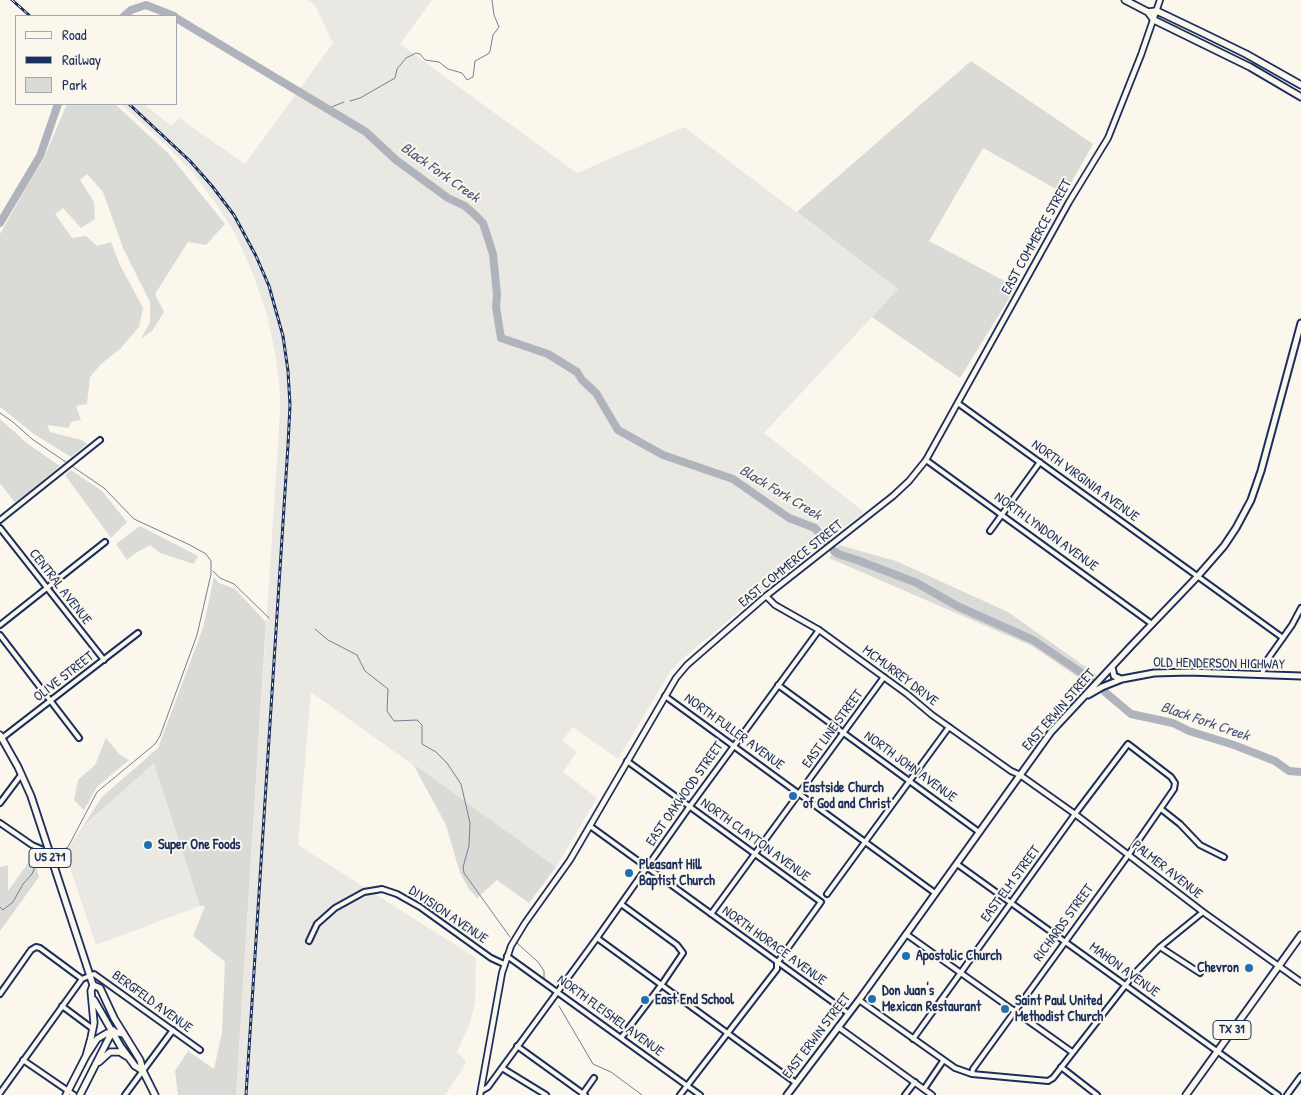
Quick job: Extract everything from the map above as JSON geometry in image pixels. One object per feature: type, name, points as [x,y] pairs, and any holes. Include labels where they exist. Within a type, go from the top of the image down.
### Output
[{"type":"main road","points":[[1125,0],[1148,12],[1154,20],[1250,67],[1301,97]]},
{"type":"main road","points":[[1148,12],[1156,11],[1241,51],[1301,85]]},
{"type":"main road","name":"EAST ERWIN STREET","points":[[787,1095],[859,1000],[1052,732],[1197,577],[1224,546],[1236,528],[1255,490],[1301,323]]},
{"type":"main road","points":[[1112,667],[1114,676],[1122,679]]},
{"type":"main road","name":"OLD HENDERSON HIGHWAY","points":[[1082,699],[1122,679],[1145,674],[1165,672],[1301,676]]},
{"type":"main road","name":"US 271","points":[[1,736],[22,774],[31,796],[93,985],[92,996],[130,1059],[135,1066],[143,1071]]},
{"type":"main road","name":"TX 31","points":[[1186,1095],[1301,935]]},
{"type":"main road","name":"US 271","points":[[93,985],[100,988],[114,1018],[140,1060],[143,1071],[155,1095]]},
{"type":"main road","points":[[86,1056],[93,1029],[92,996]]},
{"type":"main road","points":[[80,1095],[112,1032],[114,1018]]},
{"type":"main road","points":[[67,1093],[86,1056],[99,1037],[112,1032],[124,1034]]},
{"type":"main road","points":[[92,1069],[110,1052],[120,1052],[130,1059]]},
{"type":"street","name":"EAST COMMERCE STREET","points":[[480,1093],[507,956],[518,933],[564,868],[590,826],[676,678],[686,665],[766,596],[888,501],[909,481],[926,460],[959,404],[1069,202],[1108,138],[1160,0]]},
{"type":"street","name":"NORTH VIRGINIA AVENUE","points":[[959,404],[1283,638]]},
{"type":"street","points":[[0,520],[100,440]]},
{"type":"street","name":"NORTH LYNDON AVENUE","points":[[926,460],[1152,624]]},
{"type":"street","points":[[990,531],[1040,462]]},
{"type":"street","name":"CENTRAL AVENUE","points":[[0,528],[104,660]]},
{"type":"street","points":[[0,624],[105,542]]},
{"type":"street","name":"MCMURREY DRIVE","points":[[766,596],[775,605],[819,630],[949,727],[1011,771],[1020,775]]},
{"type":"street","points":[[1262,675],[1265,664],[1301,608]]},
{"type":"street","name":"EAST OAKWOOD STREET","points":[[480,1093],[488,1087],[558,992],[690,806],[819,630]]},
{"type":"street","name":"OLIVE STREET","points":[[1,736],[51,701],[138,633]]},
{"type":"street","points":[[0,635],[79,738]]},
{"type":"street","name":"EAST LINE STREET","points":[[711,914],[884,678]]},
{"type":"street","name":"NORTH JOHN AVENUE","points":[[778,685],[979,832]]},
{"type":"street","name":"NORTH FULLER AVENUE","points":[[665,696],[935,893]]},
{"type":"street","points":[[827,894],[949,727]]},
{"type":"street","name":"EAST ELM STREET","points":[[913,1039],[1075,814],[1128,744],[1166,772],[1171,777],[1175,786]]},
{"type":"street","name":"NORTH CLAYTON AVENUE","points":[[627,761],[821,902],[777,963]]},
{"type":"street","points":[[0,803],[22,774]]},
{"type":"street","name":"PALMER AVENUE","points":[[1020,775],[1129,854],[1203,912],[1301,982]]},
{"type":"street","name":"RICHARDS STREET","points":[[972,1074],[1014,1012],[1129,854],[1175,786]]},
{"type":"street","points":[[1160,810],[1180,824],[1200,845],[1224,857]]},
{"type":"street","points":[[0,823],[32,845],[48,852]]},
{"type":"street","name":"NORTH HORACE AVENUE","points":[[590,826],[848,1013]]},
{"type":"street","name":"MAHON AVENUE","points":[[957,864],[1278,1095]]},
{"type":"street","name":"DIVISION AVENUE","points":[[309,941],[317,924],[335,908],[364,892],[382,890],[397,894],[420,907],[491,958],[504,964]]},
{"type":"street","points":[[621,904],[677,945],[683,953],[621,1038]]},
{"type":"street","points":[[859,1000],[955,1068],[972,1074],[1048,1081],[1125,984],[1160,947],[1203,912]]},
{"type":"street","points":[[906,934],[1072,1052]]},
{"type":"street","points":[[597,938],[796,1083]]},
{"type":"street","points":[[1160,947],[1200,973]]},
{"type":"street","points":[[0,994],[31,950],[36,948],[40,948],[82,979]]},
{"type":"street","name":"NORTH FLEISHEL AVENUE","points":[[507,956],[700,1095]]},
{"type":"street","points":[[680,1095],[777,969],[777,963]]},
{"type":"street","name":"BERGFELD AVENUE","points":[[90,976],[94,974],[200,1050]]},
{"type":"street","points":[[0,1093],[82,979],[90,976]]},
{"type":"street","points":[[62,1006],[93,1029]]},
{"type":"street","points":[[838,1027],[932,1095]]},
{"type":"street","points":[[125,1095],[173,1030]]},
{"type":"street","points":[[517,1046],[583,1094],[594,1078]]},
{"type":"street","points":[[23,1060],[67,1093],[74,1095]]},
{"type":"street","points":[[924,1089],[943,1061]]},
{"type":"street","points":[[1061,1067],[1096,1095]]},
{"type":"street","points":[[502,1068],[546,1095]]},
{"type":"street","points":[[1287,1095],[1301,1076]]},
{"type":"street","points":[[905,1095],[915,1082]]},
{"type":"shaded area","points":[[307,0],[432,0],[400,44],[577,173],[684,127],[898,289],[764,433],[864,512],[796,564],[671,670],[618,759],[573,727],[562,741],[577,752],[563,772],[597,798],[556,867],[311,692],[298,845],[476,958],[475,1002],[470,1023],[457,1052],[466,1061],[445,1095],[236,1095],[280,412],[276,357],[267,315],[254,277],[236,235],[194,174],[167,146],[122,105],[145,105],[171,126],[179,118],[245,164],[333,43],[315,5]]},
{"type":"shaded area","points":[[154,762],[200,906],[96,945],[65,853],[83,826]]},
{"type":"green space","points":[[971,61],[1093,144],[1065,194],[983,148],[929,241],[1016,287],[960,378],[872,317],[898,289],[797,212]]},
{"type":"green space","points":[[67,105],[116,105],[168,153],[225,224],[206,245],[188,242],[155,294],[164,312],[152,331],[141,339],[150,322],[150,302],[123,248],[103,192],[87,174],[80,180],[94,202],[95,219],[81,228],[63,208],[55,214],[72,238],[86,236],[97,246],[111,242],[120,265],[143,308],[139,327],[120,349],[101,364],[90,377],[87,404],[76,406],[81,420],[71,422],[69,428],[47,425],[50,432],[82,440],[87,444],[71,457],[34,434],[0,407],[0,234],[43,160]]},
{"type":"green space","points":[[0,419],[28,444],[60,466],[15,503],[0,483]]},
{"type":"green space","points":[[71,470],[102,491],[127,522],[111,538],[65,475]]},
{"type":"green space","points":[[140,526],[198,556],[194,564],[160,553],[150,545],[127,560],[116,544]]},
{"type":"green space","points":[[839,545],[896,561],[1008,612],[1097,675],[1088,684],[1032,646],[829,558]]},
{"type":"green space","points":[[214,577],[219,583],[235,589],[266,622],[236,1095],[178,1095],[175,1071],[188,1051],[214,1069],[222,1033],[225,962],[193,936],[205,906],[200,906],[154,763],[83,826],[102,797],[158,748],[203,628]]},
{"type":"green space","points":[[106,738],[119,754],[129,760],[97,787],[84,810],[74,800],[78,780],[95,765]]},
{"type":"green space","points":[[413,764],[556,867],[529,903],[497,880],[477,898],[469,889],[460,873],[446,825]]},
{"type":"green space","points":[[33,856],[39,877],[0,931],[0,867],[8,865],[8,891]]},
{"type":"waterway","points":[[350,101],[360,98],[395,78],[397,69],[406,58],[416,53],[420,54],[425,60],[439,62],[448,69],[462,73],[467,80],[473,77],[475,61],[488,54],[493,35],[499,27],[494,15],[492,0]]},
{"type":"waterway","name":"Black Fork Creek","points":[[125,15],[131,10],[146,5],[171,15]]},
{"type":"waterway","name":"Black Fork Creek","points":[[178,19],[366,132],[396,160],[448,198],[465,206],[473,213],[483,223],[493,254],[497,295],[496,307],[501,338],[548,354],[577,372],[582,380],[596,393],[618,430],[663,455],[733,479],[789,518],[815,528],[827,543]]},
{"type":"waterway","points":[[329,108],[344,102]]},
{"type":"waterway","name":"Black Fork Creek","points":[[0,223],[40,156],[58,105]]},
{"type":"waterway","points":[[0,413],[32,439],[104,488],[134,519],[190,545],[206,554],[211,561],[211,574],[197,635],[160,736],[155,744],[97,792],[68,847],[62,850]]},
{"type":"waterway","name":"Black Fork Creek","points":[[834,551],[917,583],[957,606],[1033,640],[1092,680]]},
{"type":"waterway","points":[[213,571],[220,578],[234,584],[269,618]]},
{"type":"waterway","points":[[315,629],[328,640],[357,655],[365,671],[388,689],[387,711],[394,721],[417,720],[422,725],[422,744],[436,752],[447,763],[461,784],[470,823],[469,846],[463,867],[464,873],[510,937]]},
{"type":"waterway","name":"Black Fork Creek","points":[[1105,692],[1131,714],[1173,723],[1189,731],[1234,745],[1275,761],[1289,771],[1301,772]]},
{"type":"waterway","points":[[0,907],[3,910],[13,902],[40,859]]},
{"type":"waterway","points":[[517,943],[538,962],[544,971],[544,979]]},
{"type":"waterway","points":[[559,1006],[593,1064],[611,1072],[642,1095]]},
{"type":"railway","points":[[12,0],[29,15]]},
{"type":"railway","points":[[130,105],[190,161],[234,215],[256,256],[269,286],[283,336],[288,371],[290,405],[288,445],[246,1095]]},
{"type":"place","name":"Eastside Church of God and Christ","points":[[793,796]]},
{"type":"place","name":"Super One Foods","points":[[148,845]]},
{"type":"place","name":"Pleasant Hill Baptist Church","points":[[629,873]]},
{"type":"place","name":"Apostolic Church","points":[[906,956]]},
{"type":"place","name":"Chevron","points":[[1249,968]]},
{"type":"place","name":"Don Juan's Mexican Restaurant","points":[[872,999]]},
{"type":"place","name":"East End School","points":[[645,1000]]},
{"type":"place","name":"Saint Paul United Methodist Church","points":[[1005,1009]]}]
